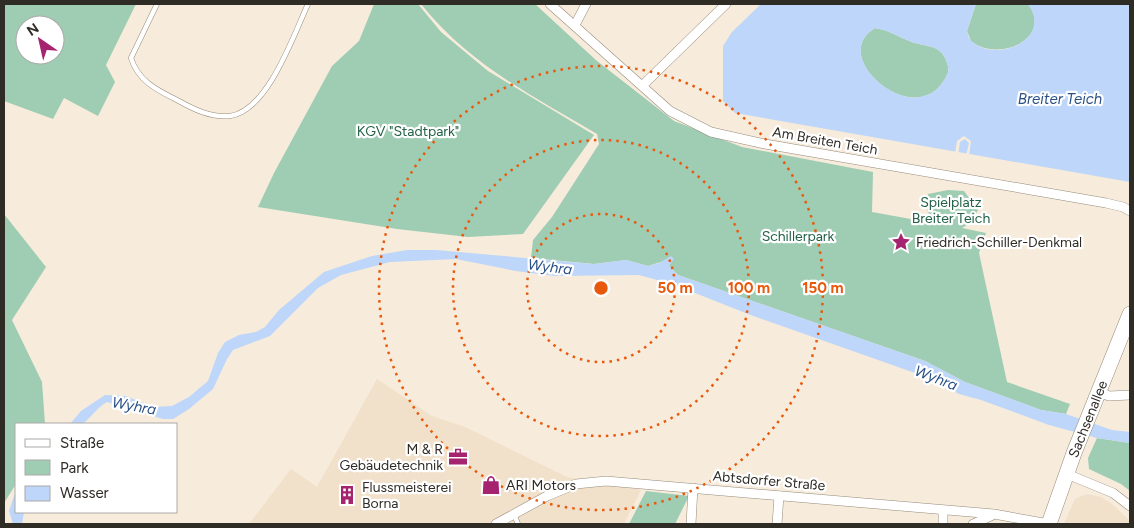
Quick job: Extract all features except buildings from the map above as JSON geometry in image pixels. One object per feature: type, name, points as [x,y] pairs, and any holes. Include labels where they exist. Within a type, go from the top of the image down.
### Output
[{"type":"main road","name":"Sachsenallee","points":[[1049,524],[1074,453],[1130,314]]},
{"type":"street","name":"Am Breiten Teich","points":[[550,4],[670,111],[711,132],[775,146],[1106,203],[1124,207],[1130,211]]},
{"type":"street","points":[[574,25],[586,4]]},
{"type":"street","points":[[643,85],[726,4]]},
{"type":"street","points":[[1099,392],[1109,396],[1130,394]]},
{"type":"street","points":[[1067,474],[1113,493],[1130,506]]},
{"type":"street","name":"Abtsdorfer Straße","points":[[496,524],[576,484],[606,482],[994,514],[1049,524]]},
{"type":"street","points":[[691,524],[693,488]]},
{"type":"street","points":[[777,524],[779,496]]},
{"type":"street","points":[[943,524],[944,511]]},
{"type":"street","points":[[973,524],[994,514]]},
{"type":"lane","points":[[157,4],[131,58],[134,67],[142,79],[201,112],[220,116],[233,116],[249,108],[263,93],[308,4]]},
{"type":"lane","points":[[514,514],[518,524]]},
{"type":"shaded area","points":[[377,379],[432,416],[465,427],[567,477],[641,490],[624,524],[249,524],[291,469],[317,487]]},
{"type":"shaded area","points":[[1086,494],[1101,497],[1112,504],[1130,521],[1130,524],[1064,524],[1075,499]]},
{"type":"green space","points":[[4,4],[136,4],[106,65],[115,82],[98,116],[64,98],[53,119],[4,101]]},
{"type":"green space","name":"KGV \"Stadtpark\"","points":[[374,4],[418,4],[441,32],[488,71],[594,135],[523,234],[468,237],[397,229],[258,207],[274,173],[332,66],[359,41]]},
{"type":"green space","name":"Schillerpark","points":[[421,4],[535,4],[597,61],[674,121],[742,147],[873,172],[872,212],[933,223],[925,205],[928,194],[948,190],[964,191],[978,210],[970,223],[962,228],[986,233],[979,253],[1007,382],[1070,404],[1066,414],[1041,410],[965,382],[925,361],[678,275],[664,261],[648,266],[626,260],[594,264],[531,258],[533,240],[552,217],[599,144],[597,134],[525,92],[481,62],[440,26]]},
{"type":"green space","points":[[976,4],[1028,4],[1034,17],[1034,28],[1028,37],[1019,44],[995,49],[982,47],[971,41],[967,31]]},
{"type":"green space","points":[[875,28],[888,31],[940,52],[948,65],[948,70],[946,77],[939,87],[928,95],[911,97],[897,94],[883,86],[864,63],[861,51],[864,39]]},
{"type":"green space","points":[[4,214],[46,267],[12,320],[42,382],[45,423],[15,423],[15,486],[4,503]]},
{"type":"green space","points":[[1097,438],[1130,443],[1130,491],[1121,484],[1089,469],[1088,458]]},
{"type":"green space","points":[[646,491],[689,496],[675,524],[629,524]]},
{"type":"water","name":"Breiter Teich","points":[[761,4],[976,4],[967,31],[969,38],[979,46],[991,50],[1004,49],[1016,45],[1027,38],[1033,29],[1034,17],[1028,4],[1130,4],[1130,182],[735,113],[723,101],[723,46],[732,32]],"holes":[[[875,28],[888,31],[940,52],[948,65],[946,77],[942,84],[924,96],[911,97],[897,94],[883,86],[864,63],[861,51],[864,39]]]},
{"type":"water","name":"Wyhra","points":[[407,250],[436,250],[594,264],[626,260],[648,266],[659,263],[671,256],[674,259],[669,266],[678,275],[925,361],[965,382],[1041,410],[1066,414],[1112,430],[1130,432],[1130,443],[1097,438],[1049,425],[959,394],[932,379],[748,314],[675,285],[639,275],[555,276],[516,271],[456,259],[390,262],[341,275],[318,288],[270,336],[233,350],[213,389],[189,409],[173,419],[163,419],[107,402],[84,423],[71,423],[81,411],[105,395],[126,396],[153,407],[172,406],[189,397],[208,381],[218,353],[225,342],[239,335],[256,332],[265,327],[279,310],[324,272],[372,256]]},
{"type":"water","points":[[15,493],[15,513],[24,513],[22,524],[13,524],[9,511]]},
{"type":"pier","points":[[964,136],[971,141],[969,156],[966,156],[969,143],[965,139],[960,142],[958,155],[955,154],[957,141]]},
{"type":"place","name":"Friedrich-Schiller-Denkmal","points":[[901,242]]},
{"type":"place","name":"M & R Gebäudetechnik","points":[[458,457]]},
{"type":"place","name":"ARI Motors","points":[[491,485]]},
{"type":"place","name":"Flussmeisterei Borna","points":[[347,495]]},
{"type":"park label","name":"Spielplatz Breiter Teich","points":[[951,210]]}]
